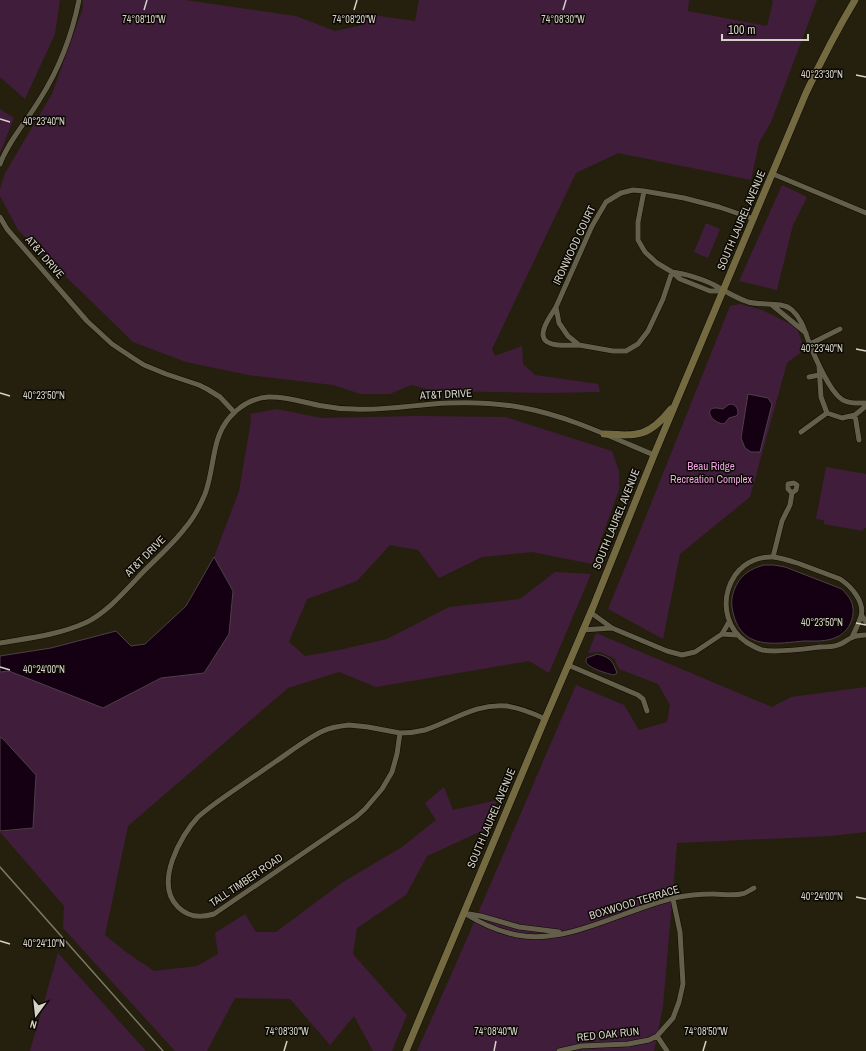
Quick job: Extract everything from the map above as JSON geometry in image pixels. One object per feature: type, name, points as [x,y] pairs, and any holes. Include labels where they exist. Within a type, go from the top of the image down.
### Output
[{"type":"main road","name":"SOUTH LAUREL AVENUE","points":[[406,1051],[806,93],[821,60],[855,0]]},
{"type":"main road","points":[[604,434],[633,435],[650,430],[664,418],[677,401]]},
{"type":"street","points":[[0,164],[8,148],[50,82],[67,44],[79,0]]},
{"type":"street","points":[[773,174],[866,213]]},
{"type":"street","name":"IRONWOOD COURT","points":[[672,272],[663,299],[648,331],[638,344],[626,351],[613,351],[579,345],[554,345],[544,339],[542,334],[544,328],[556,307],[592,226],[606,202],[620,193],[633,190],[684,198],[719,207],[754,219]]},
{"type":"street","points":[[644,191],[638,222],[638,240],[645,252],[657,263],[680,279],[710,291],[723,291]]},
{"type":"street","name":"AT&T DRIVE","points":[[0,218],[8,230],[87,321],[112,344],[144,365],[207,389],[220,397],[234,412]]},
{"type":"street","points":[[672,272],[681,272],[715,285],[723,291],[751,303],[787,306],[804,325],[806,334],[819,365],[830,386],[838,397],[853,404],[866,402]]},
{"type":"street","points":[[694,285],[697,278]]},
{"type":"street","points":[[772,305],[806,334]]},
{"type":"street","points":[[556,307],[560,323],[568,336],[579,345]]},
{"type":"street","points":[[810,344],[840,329]]},
{"type":"street","points":[[819,365],[821,397],[827,413]]},
{"type":"street","points":[[809,377],[819,376]]},
{"type":"street","name":"AT&T DRIVE","points":[[0,643],[64,631],[87,622],[112,604],[176,538],[193,517],[209,483],[217,438],[224,423],[234,412],[252,401],[273,397],[324,407],[369,410],[448,403],[481,402],[504,404],[546,413],[604,434],[654,455]]},
{"type":"street","points":[[827,413],[842,418],[855,415],[866,406]]},
{"type":"street","points":[[801,432],[827,413]]},
{"type":"street","points":[[855,415],[859,440]]},
{"type":"street","points":[[773,557],[782,521],[790,505],[792,493]]},
{"type":"street","points":[[866,622],[862,616],[859,599],[855,592],[846,583],[840,579],[786,559],[773,557],[759,559],[752,562],[743,567],[737,573],[729,586],[726,605],[729,622],[736,634],[753,647],[762,650],[776,651],[837,646],[852,637],[866,635]]},
{"type":"street","points":[[590,612],[612,628],[667,651],[682,655],[695,652],[722,634],[729,622]]},
{"type":"street","points":[[852,637],[862,616]]},
{"type":"street","points":[[582,630],[612,628]]},
{"type":"street","points":[[722,634],[736,634]]},
{"type":"street","points":[[568,665],[638,695],[642,699],[647,711]]},
{"type":"street","name":"TALL TIMBER ROAD","points":[[400,733],[395,763],[387,781],[373,800],[356,817],[214,914],[203,917],[193,916],[182,911],[174,903],[169,888],[169,874],[172,862],[185,834],[198,818],[209,808],[247,781],[323,731],[337,726],[349,725],[400,733],[413,733],[425,730],[470,711],[490,706],[515,707],[545,719]]},
{"type":"street","name":"BOXWOOD TERRACE","points":[[464,913],[493,928],[516,935],[539,937],[566,933],[650,905],[694,894],[742,894],[754,888]]},
{"type":"street","points":[[667,1051],[657,1036],[673,1018],[680,1002],[683,984],[680,932],[673,899]]},
{"type":"street","name":"BOXWOOD TERRACE","points":[[464,913],[481,916],[519,927],[566,933]]},
{"type":"street","name":"RED OAK RUN","points":[[559,1051],[581,1046],[628,1044],[649,1040],[657,1036]]},
{"type":"green space","points":[[0,0],[60,0],[55,34],[25,99],[0,77]]},
{"type":"green space","points":[[83,0],[185,0],[296,16],[335,31],[363,25],[365,14],[415,21],[419,0],[689,0],[688,11],[767,26],[773,2],[772,0],[817,0],[771,122],[759,143],[751,180],[618,153],[576,173],[492,349],[495,356],[522,346],[523,364],[535,375],[598,384],[600,392],[545,393],[435,391],[411,385],[390,394],[361,394],[333,385],[248,375],[186,362],[133,342],[18,230],[0,196],[0,189],[5,173],[52,94],[83,8]]},
{"type":"green space","points":[[0,109],[14,118],[0,153]]},
{"type":"green space","points":[[782,185],[807,197],[793,225],[777,290],[739,281]]},
{"type":"green space","points":[[706,223],[720,229],[708,258],[694,252]]},
{"type":"green space","name":"Beau Ridge Recreation Complex","points":[[740,304],[762,310],[796,327],[805,349],[787,363],[750,497],[680,554],[663,639],[608,609],[730,306]]},
{"type":"green space","points":[[277,409],[321,418],[417,416],[506,417],[612,451],[619,471],[619,490],[592,564],[532,552],[482,557],[439,578],[418,550],[390,545],[357,581],[307,599],[289,642],[305,656],[339,650],[387,639],[449,607],[520,599],[555,572],[591,574],[549,673],[529,661],[376,687],[339,672],[288,688],[128,826],[105,935],[126,952],[154,971],[197,966],[218,954],[215,933],[245,914],[256,932],[276,932],[343,882],[402,847],[436,820],[425,803],[444,787],[453,810],[497,800],[484,830],[427,856],[406,895],[357,928],[353,954],[407,1015],[392,1051],[373,1051],[354,1016],[330,1045],[290,999],[235,998],[207,1051],[175,1051],[63,928],[64,906],[0,832],[33,828],[36,775],[0,737],[0,672],[9,671],[103,708],[161,678],[204,673],[233,591],[214,557],[239,491],[251,421],[250,414]]},
{"type":"green space","points":[[826,467],[866,474],[866,528],[864,528],[863,531],[824,524],[824,520],[816,519]]},
{"type":"green space","points":[[596,633],[772,707],[791,697],[866,687],[866,832],[831,836],[677,843],[663,1006],[654,1051],[417,1051],[478,914],[576,685],[624,705],[639,730],[667,722],[670,705],[658,684],[619,669],[614,658],[600,652],[588,653]]},
{"type":"green space","points":[[58,953],[146,1051],[30,1051]]},
{"type":"shaded area","points":[[748,394],[768,398],[772,404],[760,452],[751,452],[745,448],[741,438]]},
{"type":"shaded area","points":[[731,404],[736,407],[738,414],[729,418],[724,424],[715,421],[710,415],[710,410],[713,408],[723,409]]},
{"type":"shaded area","points":[[214,557],[233,591],[229,634],[204,673],[161,678],[103,708],[9,671],[0,672],[0,656],[51,648],[116,631],[131,646],[145,644],[186,606]]},
{"type":"shaded area","points":[[764,565],[785,567],[842,589],[850,599],[853,606],[853,617],[846,631],[833,639],[820,641],[765,643],[748,637],[741,631],[736,622],[732,610],[732,598],[736,586],[743,576]]},
{"type":"shaded area","points":[[597,654],[610,660],[617,673],[614,675],[603,672],[587,664],[587,658]]},
{"type":"shaded area","points":[[0,737],[36,775],[33,828],[0,831]]},
{"type":"railway","points":[[0,867],[163,1051]]}]
